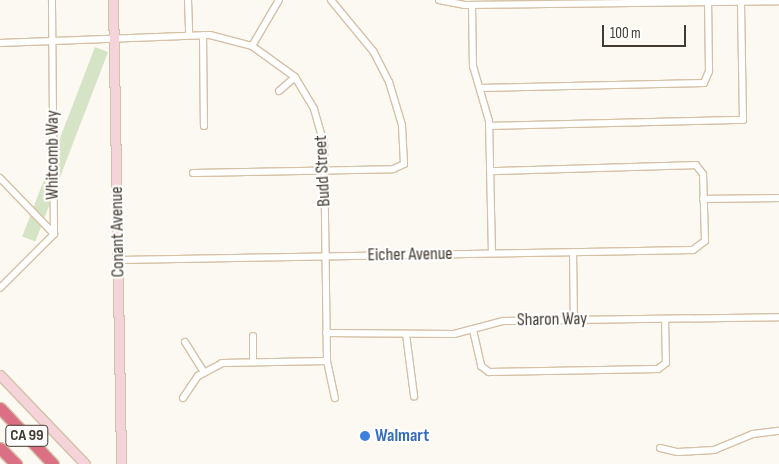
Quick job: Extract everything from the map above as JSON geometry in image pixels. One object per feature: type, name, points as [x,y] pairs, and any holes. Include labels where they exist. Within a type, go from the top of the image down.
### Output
[{"type":"highway","name":"CA 99","points":[[0,408],[53,464]]},
{"type":"highway","name":"CA 99","points":[[0,448],[16,464]]},
{"type":"street","name":"Whitcomb Way","points":[[52,0],[54,234]]},
{"type":"street","name":"Conant Avenue","points":[[113,0],[122,464]]},
{"type":"street","points":[[188,0],[189,35]]},
{"type":"street","points":[[252,46],[279,0]]},
{"type":"street","points":[[193,173],[393,168],[404,164],[402,125],[389,82],[373,51],[331,0]]},
{"type":"street","points":[[439,0],[472,5],[779,1]]},
{"type":"street","points":[[489,126],[743,120],[741,1]]},
{"type":"street","points":[[480,88],[706,82],[708,2]]},
{"type":"street","points":[[472,5],[472,66],[480,88],[489,126],[492,171],[492,253]]},
{"type":"street","name":"Budd Street","points":[[0,44],[114,41],[203,35],[252,46],[294,77],[319,121],[325,170],[327,361],[335,398]]},
{"type":"street","points":[[203,35],[204,126]]},
{"type":"street","points":[[279,91],[294,77]]},
{"type":"street","points":[[492,171],[699,168],[703,199],[779,198]]},
{"type":"street","points":[[0,178],[54,234],[0,288]]},
{"type":"street","name":"Eicher Avenue","points":[[119,260],[573,252],[701,247],[705,235],[703,199]]},
{"type":"street","points":[[573,252],[574,320]]},
{"type":"street","name":"Sharon Way","points":[[326,333],[406,334],[473,330],[503,321],[779,317]]},
{"type":"street","points":[[473,330],[484,369],[663,366],[665,319]]},
{"type":"street","points":[[406,334],[414,396]]},
{"type":"street","points":[[253,336],[253,361]]},
{"type":"street","points":[[186,342],[204,372]]},
{"type":"street","points":[[183,398],[204,372],[222,363],[327,361]]},
{"type":"street","points":[[0,375],[85,464]]},
{"type":"street","points":[[660,448],[678,452],[714,450],[753,434],[779,431]]},
{"type":"green space","points":[[95,47],[108,52],[35,242],[22,237]]},
{"type":"place","name":"Walmart","points":[[365,436]]}]
